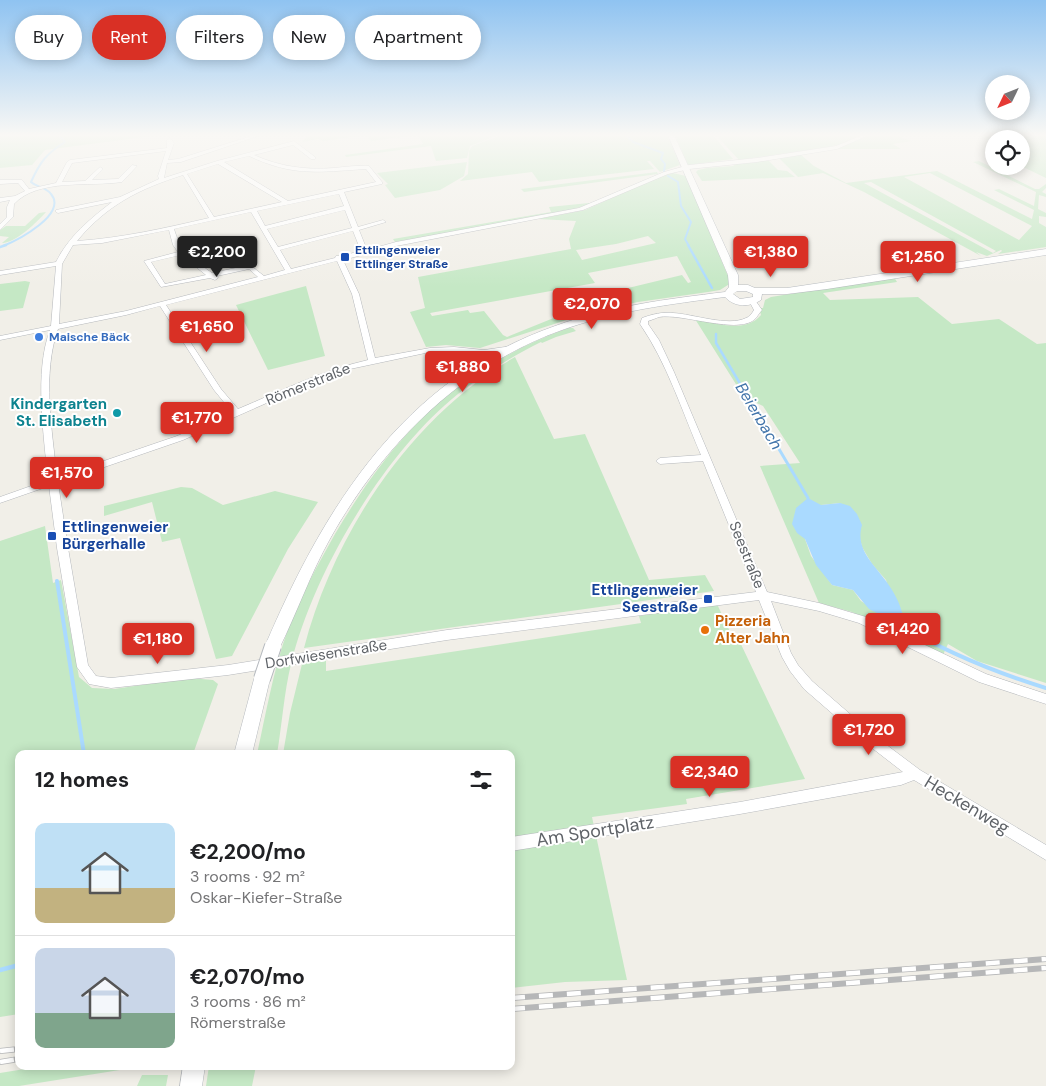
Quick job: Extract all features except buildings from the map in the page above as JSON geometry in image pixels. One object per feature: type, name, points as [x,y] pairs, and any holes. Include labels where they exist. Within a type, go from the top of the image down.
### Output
[{"type":"main road","points":[[694,186],[733,274],[752,296]]},
{"type":"main road","points":[[731,294],[752,296],[1046,252]]},
{"type":"main road","points":[[731,294],[733,274]]},
{"type":"main road","points":[[731,294],[752,296]]},
{"type":"main road","name":"Römerstraße","points":[[245,750],[262,679],[273,646],[307,568],[344,504],[374,462],[427,406],[482,364],[556,328],[590,318],[666,303],[731,294]]},
{"type":"main road","points":[[191,1086],[193,1070]]},
{"type":"street","points":[[23,186],[29,192]]},
{"type":"street","points":[[0,200],[15,198],[52,186]]},
{"type":"street","points":[[58,211],[122,198],[149,186]]},
{"type":"street","points":[[192,186],[212,219]]},
{"type":"street","points":[[258,186],[287,203]]},
{"type":"street","points":[[73,243],[102,242],[368,186]]},
{"type":"street","points":[[0,338],[53,329],[162,304],[364,251],[581,209],[636,186]]},
{"type":"street","points":[[341,192],[364,251]]},
{"type":"street","points":[[0,228],[10,217],[9,207],[15,198]]},
{"type":"street","points":[[0,273],[59,264],[61,257],[73,243],[98,217],[122,198]]},
{"type":"street","points":[[264,228],[348,206]]},
{"type":"street","points":[[253,210],[288,270]]},
{"type":"street","points":[[0,218],[10,217]]},
{"type":"street","points":[[276,249],[383,222]]},
{"type":"street","points":[[171,228],[173,241],[181,253],[224,287]]},
{"type":"street","points":[[181,253],[147,261],[163,286],[250,267],[262,277]]},
{"type":"street","points":[[338,258],[348,272],[372,360]]},
{"type":"street","name":"Dorfwiesenstraße","points":[[59,264],[56,323],[53,329],[44,377],[52,481],[83,667],[93,680],[111,683],[219,671],[437,636],[763,594]]},
{"type":"street","name":"Seestraße","points":[[752,296],[758,310],[754,317],[747,321],[736,323],[682,314],[664,314],[648,318],[644,322],[655,340],[763,594],[819,606],[862,620],[983,678],[1046,699]]},
{"type":"street","points":[[162,304],[218,390],[236,413]]},
{"type":"street","name":"Römerstraße","points":[[0,500],[158,446],[329,373],[372,360],[443,349],[484,352],[512,348]]},
{"type":"street","points":[[443,349],[462,353],[482,364],[482,358],[471,351]]},
{"type":"street","points":[[660,461],[705,458]]},
{"type":"street","name":"Heckenweg","points":[[763,594],[786,654],[808,685],[876,744],[915,774],[1046,853]]},
{"type":"street","name":"Am Sportplatz","points":[[515,843],[750,806],[901,779],[915,774]]},
{"type":"green space","points":[[386,186],[447,186],[440,190],[395,198]]},
{"type":"green space","points":[[548,186],[571,186],[524,192],[521,189]]},
{"type":"green space","points":[[639,186],[690,186],[731,283],[720,290],[638,302],[591,312],[480,348],[446,345],[426,347],[410,312],[425,308],[418,277],[571,249],[569,239],[576,221],[538,219],[585,210]],"holes":[[[648,236],[656,243],[582,260],[576,250],[616,244]],[[677,256],[691,282],[688,283],[682,275],[599,295],[607,303],[561,315],[507,337],[503,335],[484,311],[470,313],[468,310],[432,316],[430,313],[595,283],[588,273]]]},
{"type":"green space","points":[[850,186],[869,186],[993,253],[996,251],[878,186],[920,186],[1019,240],[1032,226],[954,186],[966,186],[1032,219],[1034,210],[994,190],[999,189],[1034,206],[1036,192],[1023,186],[1039,189],[1046,186],[1042,192],[1046,194],[1046,197],[1039,195],[1038,209],[1046,213],[1046,217],[1039,216],[1039,223],[1046,227],[1046,247],[998,254],[1001,250],[987,256],[976,252],[981,256]]},
{"type":"green space","points":[[591,204],[567,211],[395,242],[393,239],[551,212],[549,207]]},
{"type":"green space","points":[[46,212],[20,236],[14,240],[2,243],[9,237],[0,236],[0,230],[6,226],[25,226],[39,213]]},
{"type":"green space","name":"Beierbach","points":[[894,277],[897,282],[823,293],[830,300],[918,297],[952,324],[999,319],[1037,344],[1046,343],[1046,683],[977,661],[948,644],[942,657],[852,612],[819,603],[760,466],[800,463],[763,406],[744,397],[695,319],[730,326],[747,324],[761,315],[759,308],[763,308],[765,300],[771,297]],"holes":[[[840,503],[859,535],[862,547],[872,564],[886,580],[899,624],[861,601],[853,590],[832,585],[811,556],[805,539],[821,505]]]},
{"type":"green space","points":[[30,282],[23,308],[0,311],[0,284]]},
{"type":"green space","points":[[306,286],[325,356],[268,370],[236,305]]},
{"type":"green space","points":[[568,328],[573,328],[576,331],[541,342],[498,366],[458,394],[430,419],[378,481],[334,554],[301,629],[291,664],[278,750],[258,750],[278,662],[297,606],[335,534],[358,498],[381,465],[432,408],[493,363],[529,344]]},
{"type":"green space","points":[[515,357],[554,439],[585,434],[649,580],[705,575],[714,591],[304,648],[317,605],[335,562],[357,521],[382,482],[410,445],[442,411],[477,382]]},
{"type":"green space","points":[[181,487],[192,488],[223,505],[275,491],[318,502],[288,549],[232,656],[216,659],[180,538],[162,542],[152,502],[104,516],[104,506]]},
{"type":"green space","points":[[45,526],[53,583],[61,580],[79,677],[92,688],[114,689],[190,678],[213,680],[218,684],[194,750],[15,750],[15,1015],[0,1017],[0,541]]},
{"type":"green space","points":[[717,604],[733,638],[738,638],[805,779],[686,799],[687,804],[592,817],[627,980],[565,982],[515,988],[515,750],[284,750],[290,713],[302,664],[326,660],[326,671],[641,623],[639,616]]},
{"type":"green space","points":[[18,1070],[120,1070],[19,1086],[0,1086],[0,1073]]},
{"type":"green space","points":[[208,1070],[255,1070],[252,1086],[206,1086]]},
{"type":"green space","points":[[142,1075],[168,1075],[166,1086],[137,1086]]},
{"type":"water","points":[[808,498],[821,505],[840,503],[850,506],[857,514],[862,525],[860,534],[863,549],[892,589],[900,607],[903,616],[899,624],[869,609],[853,590],[832,585],[816,565],[805,539],[797,533],[792,524],[796,508]]},
{"type":"waterway","points":[[3,246],[39,225],[53,210],[54,202],[51,194],[37,186]]},
{"type":"waterway","name":"Beierbach","points":[[678,186],[681,206],[691,222],[685,239],[689,246]]},
{"type":"waterway","name":"Beierbach","points":[[688,245],[712,288]]},
{"type":"waterway","name":"Beierbach","points":[[716,334],[716,343],[742,387]]},
{"type":"waterway","name":"Beierbach","points":[[741,385],[808,498]]},
{"type":"waterway","points":[[57,581],[83,750]]},
{"type":"waterway","name":"Beierbach","points":[[899,624],[934,644],[970,660],[1046,688]]},
{"type":"waterway","points":[[0,970],[15,966]]},
{"type":"railway","points":[[515,998],[1046,959]]},
{"type":"railway","points":[[515,1009],[1046,968]]},
{"type":"railway","points":[[0,1051],[15,1049]]},
{"type":"railway","points":[[0,1062],[15,1060]]},
{"type":"place","name":"Ettlingenweier Ettlinger Straße","points":[[345,257]]},
{"type":"place","name":"Maische Bäck","points":[[39,337]]},
{"type":"place","name":"Kindergarten St. Elisabeth","points":[[117,413]]},
{"type":"place","name":"Ettlingenweier Bürgerhalle","points":[[52,536]]},
{"type":"place","name":"Ettlingenweier Seestraße","points":[[708,599]]},
{"type":"place","name":"Pizzeria Alter Jahn","points":[[705,630]]}]
